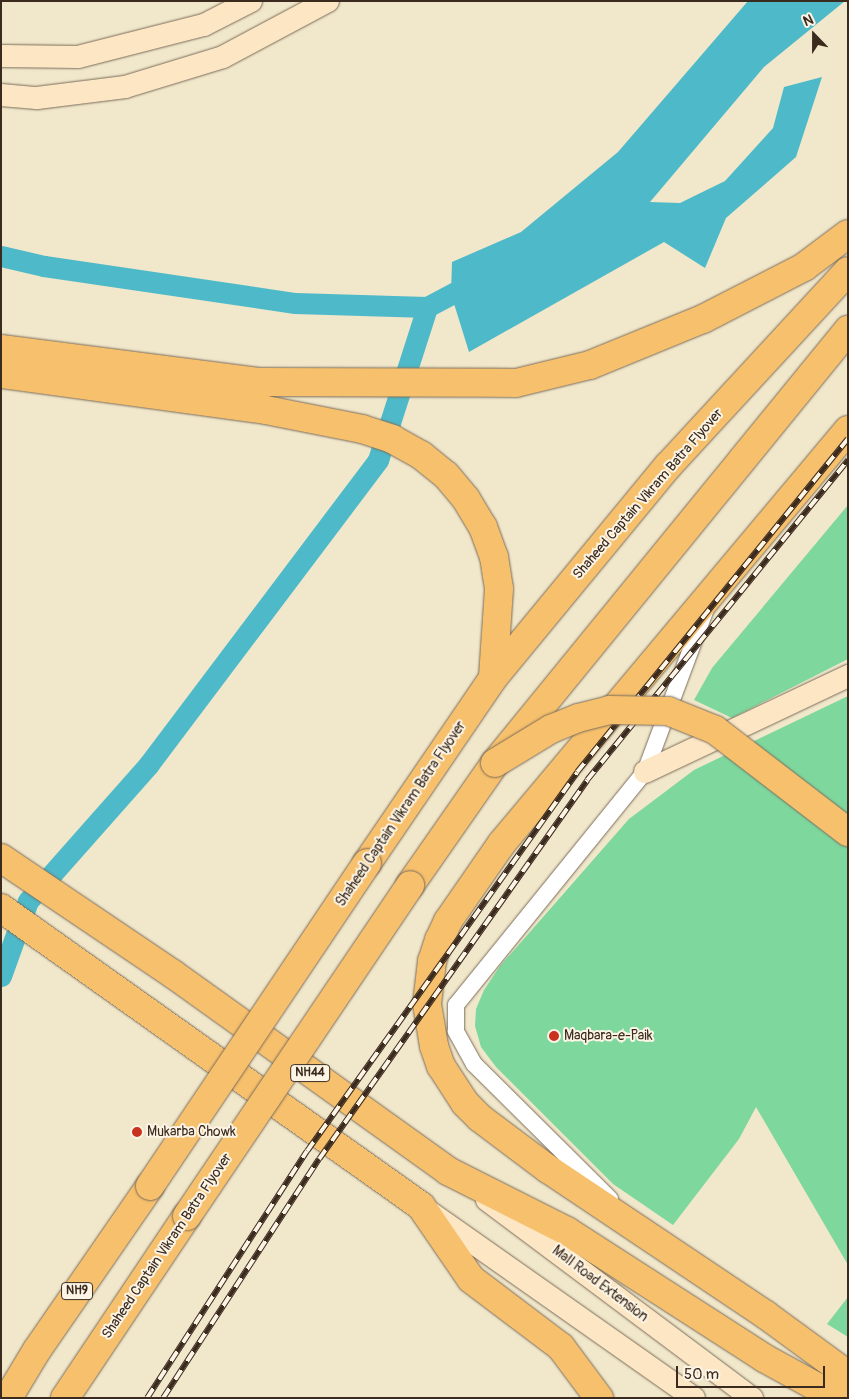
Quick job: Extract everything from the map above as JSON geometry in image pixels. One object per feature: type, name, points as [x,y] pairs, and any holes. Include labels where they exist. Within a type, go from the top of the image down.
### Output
[{"type":"highway","points":[[1,349],[260,382],[516,383],[590,364],[703,319],[804,267],[848,234]]},
{"type":"highway","name":"Shaheed Captain Vikram Batra Flyover","points":[[8,1398],[37,1350],[493,678],[668,466],[848,271]]},
{"type":"highway","name":"Shaheed Captain Vikram Batra Flyover","points":[[65,1398],[495,763],[847,330]]},
{"type":"highway","points":[[1,374],[266,410],[362,429],[392,439],[420,455],[446,475],[466,500],[483,527],[494,557],[499,605],[493,678]]},
{"type":"highway","points":[[848,430],[502,842],[448,921],[434,954],[428,982],[427,1004],[434,1046],[448,1079],[465,1103],[480,1118],[548,1169],[766,1315],[848,1375]]},
{"type":"highway","points":[[495,763],[551,729],[578,718],[610,710],[668,711],[714,730],[848,832]]},
{"type":"highway","name":"NH44","points":[[1,858],[174,974],[448,1171]]},
{"type":"highway","points":[[1,908],[420,1206],[471,1279],[561,1347],[595,1390]]},
{"type":"highway","points":[[448,1171],[567,1231],[764,1358],[826,1392],[848,1393]]},
{"type":"highway","points":[[1,1387],[37,1350]]},
{"type":"main road","points":[[1,56],[78,57],[204,25],[251,1]]},
{"type":"main road","points":[[1,94],[37,98],[125,87],[223,57],[319,7]]},
{"type":"main road","points":[[645,772],[848,676]]},
{"type":"main road","name":"Mall Road Extension","points":[[448,1171],[752,1398]]},
{"type":"main road","points":[[420,1206],[694,1398]]},
{"type":"street","points":[[643,1232],[474,1064],[456,1031],[456,1005],[645,772],[714,588]]},
{"type":"green space","points":[[848,505],[848,659],[732,718],[694,700],[712,668]]},
{"type":"green space","points":[[848,696],[848,1265],[756,1107],[739,1139],[673,1225],[613,1184],[496,1067],[481,1047],[475,1026],[476,1009],[484,990],[500,966],[629,819],[694,770]]},
{"type":"green space","points":[[848,1297],[848,1337],[827,1324]]},
{"type":"water","points":[[748,1],[845,1],[764,67],[650,202],[680,203],[725,181],[773,128],[784,87],[822,77],[796,157],[726,218],[705,268],[664,242],[469,352],[451,294],[452,262],[521,232],[618,152]]},
{"type":"waterway","points":[[1,256],[44,266],[295,303],[427,307]]},
{"type":"waterway","points":[[1,976],[28,901],[149,764],[378,460],[427,307],[476,281]]},
{"type":"railway","points":[[147,1398],[307,1151],[577,772],[848,439]]},
{"type":"railway","points":[[163,1398],[319,1159],[587,780],[848,460]]},
{"type":"place","name":"Maqbara-e-Paik","points":[[554,1036]]},
{"type":"place","name":"Mukarba Chowk","points":[[137,1132]]}]
